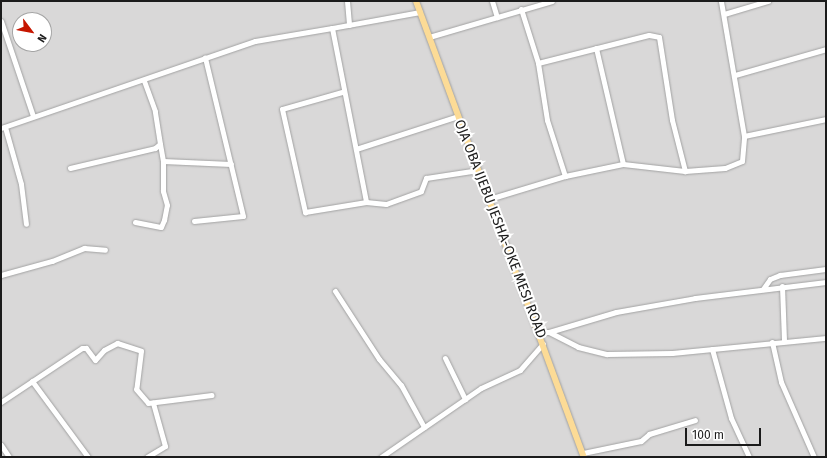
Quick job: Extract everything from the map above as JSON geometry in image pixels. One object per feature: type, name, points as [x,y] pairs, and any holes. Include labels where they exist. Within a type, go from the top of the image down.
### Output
[{"type":"main road","name":"OJA OBA IJEBU JESHA-OKE MESI ROAD","points":[[416,1],[583,455]]},
{"type":"street","points":[[346,1],[349,25]]},
{"type":"street","points":[[492,1],[497,17]]},
{"type":"street","points":[[428,37],[552,1]]},
{"type":"street","points":[[489,199],[565,176],[623,164],[685,171],[738,164],[744,158],[744,136],[735,75],[721,1]]},
{"type":"street","points":[[724,14],[768,1]]},
{"type":"street","points":[[521,9],[538,64],[547,120],[565,176]]},
{"type":"street","points":[[26,224],[21,184],[3,128],[33,116],[144,80],[255,41],[420,12]]},
{"type":"street","points":[[1,21],[33,116]]},
{"type":"street","points":[[332,28],[342,92],[356,149],[366,202]]},
{"type":"street","points":[[538,64],[649,35],[659,37],[672,120],[685,171]]},
{"type":"street","points":[[596,48],[623,164]]},
{"type":"street","points":[[735,75],[826,49]]},
{"type":"street","points":[[194,221],[243,216],[205,58]]},
{"type":"street","points":[[135,222],[162,227],[167,205],[162,192],[163,161],[155,111],[144,80]]},
{"type":"street","points":[[342,92],[282,109],[305,212],[366,202],[386,204],[421,191],[426,178],[478,170]]},
{"type":"street","points":[[356,149],[458,116]]},
{"type":"street","points":[[744,136],[826,119]]},
{"type":"street","points":[[70,168],[155,148],[160,144]]},
{"type":"street","points":[[163,161],[231,164]]},
{"type":"street","points":[[1,275],[84,248],[105,250]]},
{"type":"street","points":[[763,289],[770,279],[780,275],[826,269]]},
{"type":"street","points":[[538,332],[549,332],[616,312],[782,286],[826,282]]},
{"type":"street","points":[[782,286],[784,341]]},
{"type":"street","points":[[335,292],[379,359],[402,385],[424,427]]},
{"type":"street","points":[[549,332],[578,347],[607,354],[712,349],[772,342],[826,338]]},
{"type":"street","points":[[772,342],[781,382],[814,457]]},
{"type":"street","points":[[1,402],[82,348],[86,348],[95,360],[104,350],[117,343],[141,351],[136,389],[144,400],[153,403],[212,395]]},
{"type":"street","points":[[381,457],[488,384],[520,370],[543,344]]},
{"type":"street","points":[[712,349],[731,418],[749,457]]},
{"type":"street","points":[[445,358],[465,399]]},
{"type":"street","points":[[32,381],[88,457]]},
{"type":"street","points":[[147,457],[165,446],[153,403]]},
{"type":"street","points":[[583,455],[641,441],[649,434],[695,420]]},
{"type":"street","points":[[1,445],[9,457]]},
{"type":"shaded area","points":[[1,1],[826,1],[826,457],[1,457]]}]
